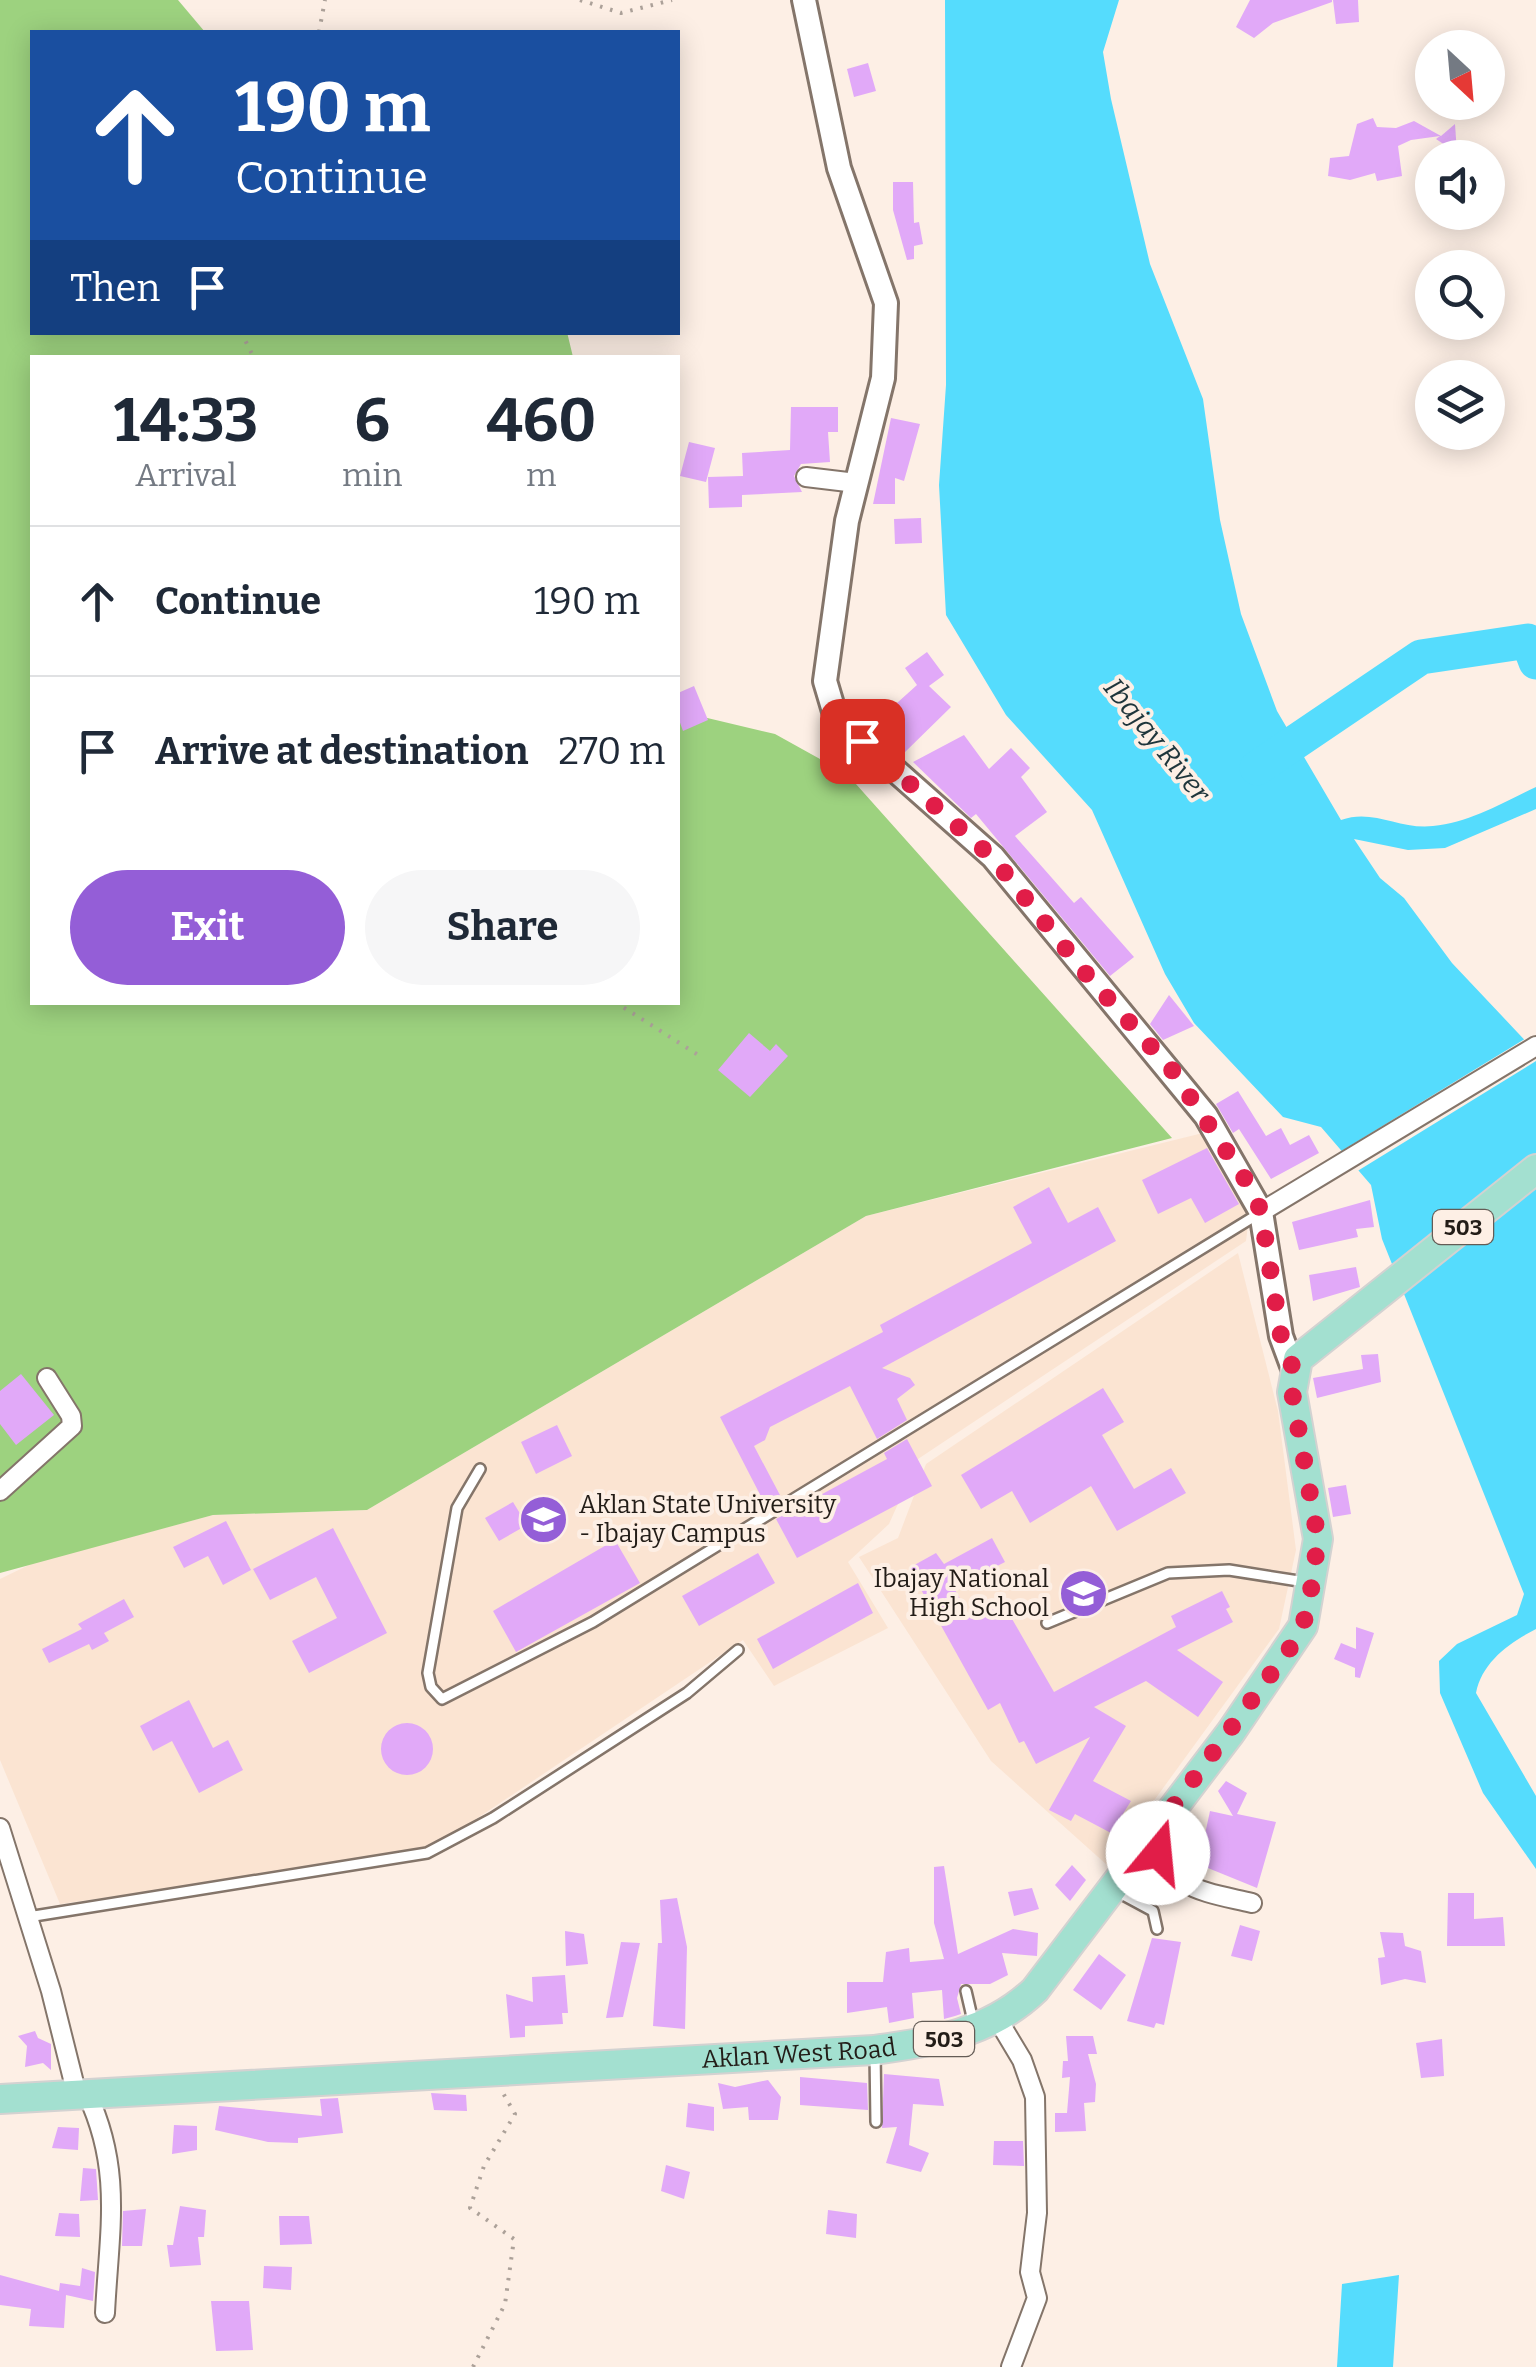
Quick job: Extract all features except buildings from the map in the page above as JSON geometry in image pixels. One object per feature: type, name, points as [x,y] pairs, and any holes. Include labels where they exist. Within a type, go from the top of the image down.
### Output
[{"type":"main road","name":"503","points":[[1294,1371],[1298,1359],[1536,1169]]},
{"type":"main road","name":"Aklan West Road","points":[[0,2099],[874,2050],[921,2044],[986,2024],[1036,1990],[1293,1644],[1308,1612],[1317,1528],[1292,1392],[1294,1371]]},
{"type":"street","points":[[804,0],[839,168],[886,303],[882,378],[856,483],[824,681],[836,718],[993,858],[1087,975],[1172,1070],[1240,1168],[1261,1212],[1281,1336],[1294,1371]]},
{"type":"street","points":[[806,477],[856,483]]},
{"type":"street","points":[[1261,1212],[1536,1046]]},
{"type":"street","points":[[0,1491],[72,1426],[47,1378]]},
{"type":"street","points":[[0,1828],[82,2094],[105,2133],[112,2164],[105,2313]]},
{"type":"street","points":[[1153,1834],[1166,1867],[1180,1881],[1252,1903]]},
{"type":"street","points":[[986,2024],[1022,2060],[1035,2097],[1037,2212],[1030,2272],[1037,2298],[1011,2367]]},
{"type":"lane","points":[[480,1470],[456,1508],[443,1609],[428,1673],[442,1699],[593,1622],[1261,1212]]},
{"type":"lane","points":[[1046,1623],[1168,1573],[1229,1570],[1312,1583]]},
{"type":"lane","points":[[28,1917],[244,1886],[427,1853],[492,1818],[671,1703],[738,1650]]},
{"type":"lane","points":[[1112,1889],[1153,1912],[1157,1929]]},
{"type":"lane","points":[[966,1991],[986,2024]]},
{"type":"lane","points":[[874,2050],[876,2122]]},
{"type":"path","points":[[320,30],[325,0]]},
{"type":"path","points":[[580,0],[621,13],[672,0]]},
{"type":"path","points":[[621,1005],[702,1058]]},
{"type":"path","points":[[473,2367],[505,2304],[514,2239],[470,2208],[484,2166],[514,2114],[490,2072]]},
{"type":"shaded area","name":"Aklan State University - Ibajay Campus","points":[[1207,1132],[1250,1209],[1246,1241],[918,1459],[889,1524],[848,1562],[888,1628],[774,1686],[743,1640],[427,1852],[60,1904],[0,1760],[0,1579],[33,1563],[213,1515],[367,1510],[866,1216]]},
{"type":"shaded area","name":"Ibajay National High School","points":[[1238,1253],[1278,1411],[1296,1550],[1279,1629],[1107,1865],[991,1761],[859,1557],[898,1538],[926,1464]]},
{"type":"green space","points":[[0,0],[178,0],[203,30],[30,30],[30,335],[568,335],[573,355],[30,355],[30,1005],[680,1005],[680,711],[775,734],[847,774],[1172,1138],[866,1216],[367,1510],[213,1515],[0,1573]]},
{"type":"water","name":"Ibajay River","points":[[945,0],[1119,0],[1103,52],[1111,99],[1150,264],[1203,399],[1220,520],[1241,614],[1277,711],[1341,820],[1364,816],[1421,826],[1446,824],[1486,811],[1536,787],[1536,809],[1445,848],[1408,850],[1354,839],[1380,878],[1404,898],[1452,963],[1536,1052],[1536,1629],[1498,1655],[1484,1672],[1476,1693],[1536,1796],[1536,1869],[1483,1793],[1440,1693],[1439,1661],[1457,1644],[1517,1615],[1524,1594],[1382,1239],[1371,1185],[1321,1127],[1283,1117],[1194,1023],[1165,974],[1092,810],[1006,715],[946,615],[939,485],[946,385]]},
{"type":"water","points":[[1399,2275],[1393,2367],[1337,2367],[1342,2284]]},
{"type":"pier","points":[[1528,1037],[1536,1045],[1536,1061],[1351,1175],[1335,1155]]},
{"type":"waterway","points":[[1257,768],[1421,657],[1528,641],[1536,662]]},
{"type":"place","name":"Aklan State University - Ibajay Campus","points":[[544,1519]]},
{"type":"place","name":"Ibajay National High School","points":[[1084,1593]]},
{"type":"route","points":[[862,741],[993,858],[1087,975],[1172,1070],[1240,1168],[1261,1212],[1281,1336],[1294,1371],[1292,1392],[1316,1516],[1316,1563],[1308,1612],[1293,1644],[1153,1834],[1158,1853]]}]
